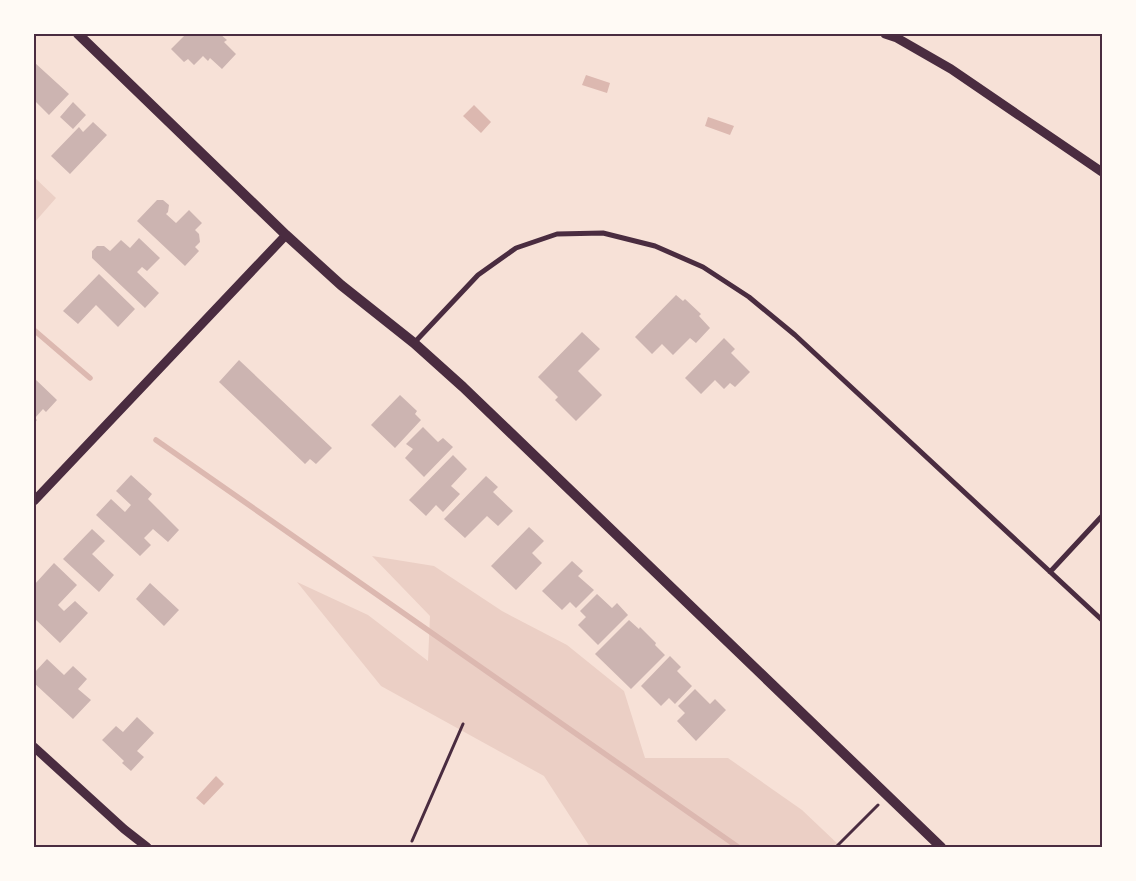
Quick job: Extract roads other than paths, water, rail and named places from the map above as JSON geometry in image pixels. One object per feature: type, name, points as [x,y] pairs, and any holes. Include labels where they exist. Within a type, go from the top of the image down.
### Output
[{"type":"main road","points":[[78,34],[286,235],[341,285],[414,343],[463,387],[941,847]]},
{"type":"street","points":[[885,34],[897,38],[952,69],[1102,172]]},
{"type":"street","points":[[414,343],[478,276],[516,248],[557,234],[566,233],[603,233],[655,246],[703,267],[764,309],[795,335],[1102,620]]},
{"type":"street","points":[[34,501],[286,235]]},
{"type":"street","points":[[1050,572],[1102,516]]},
{"type":"street","points":[[34,747],[124,829],[147,847]]},
{"type":"waterway","points":[[34,330],[90,378]]},
{"type":"waterway","points":[[156,440],[738,847]]}]
